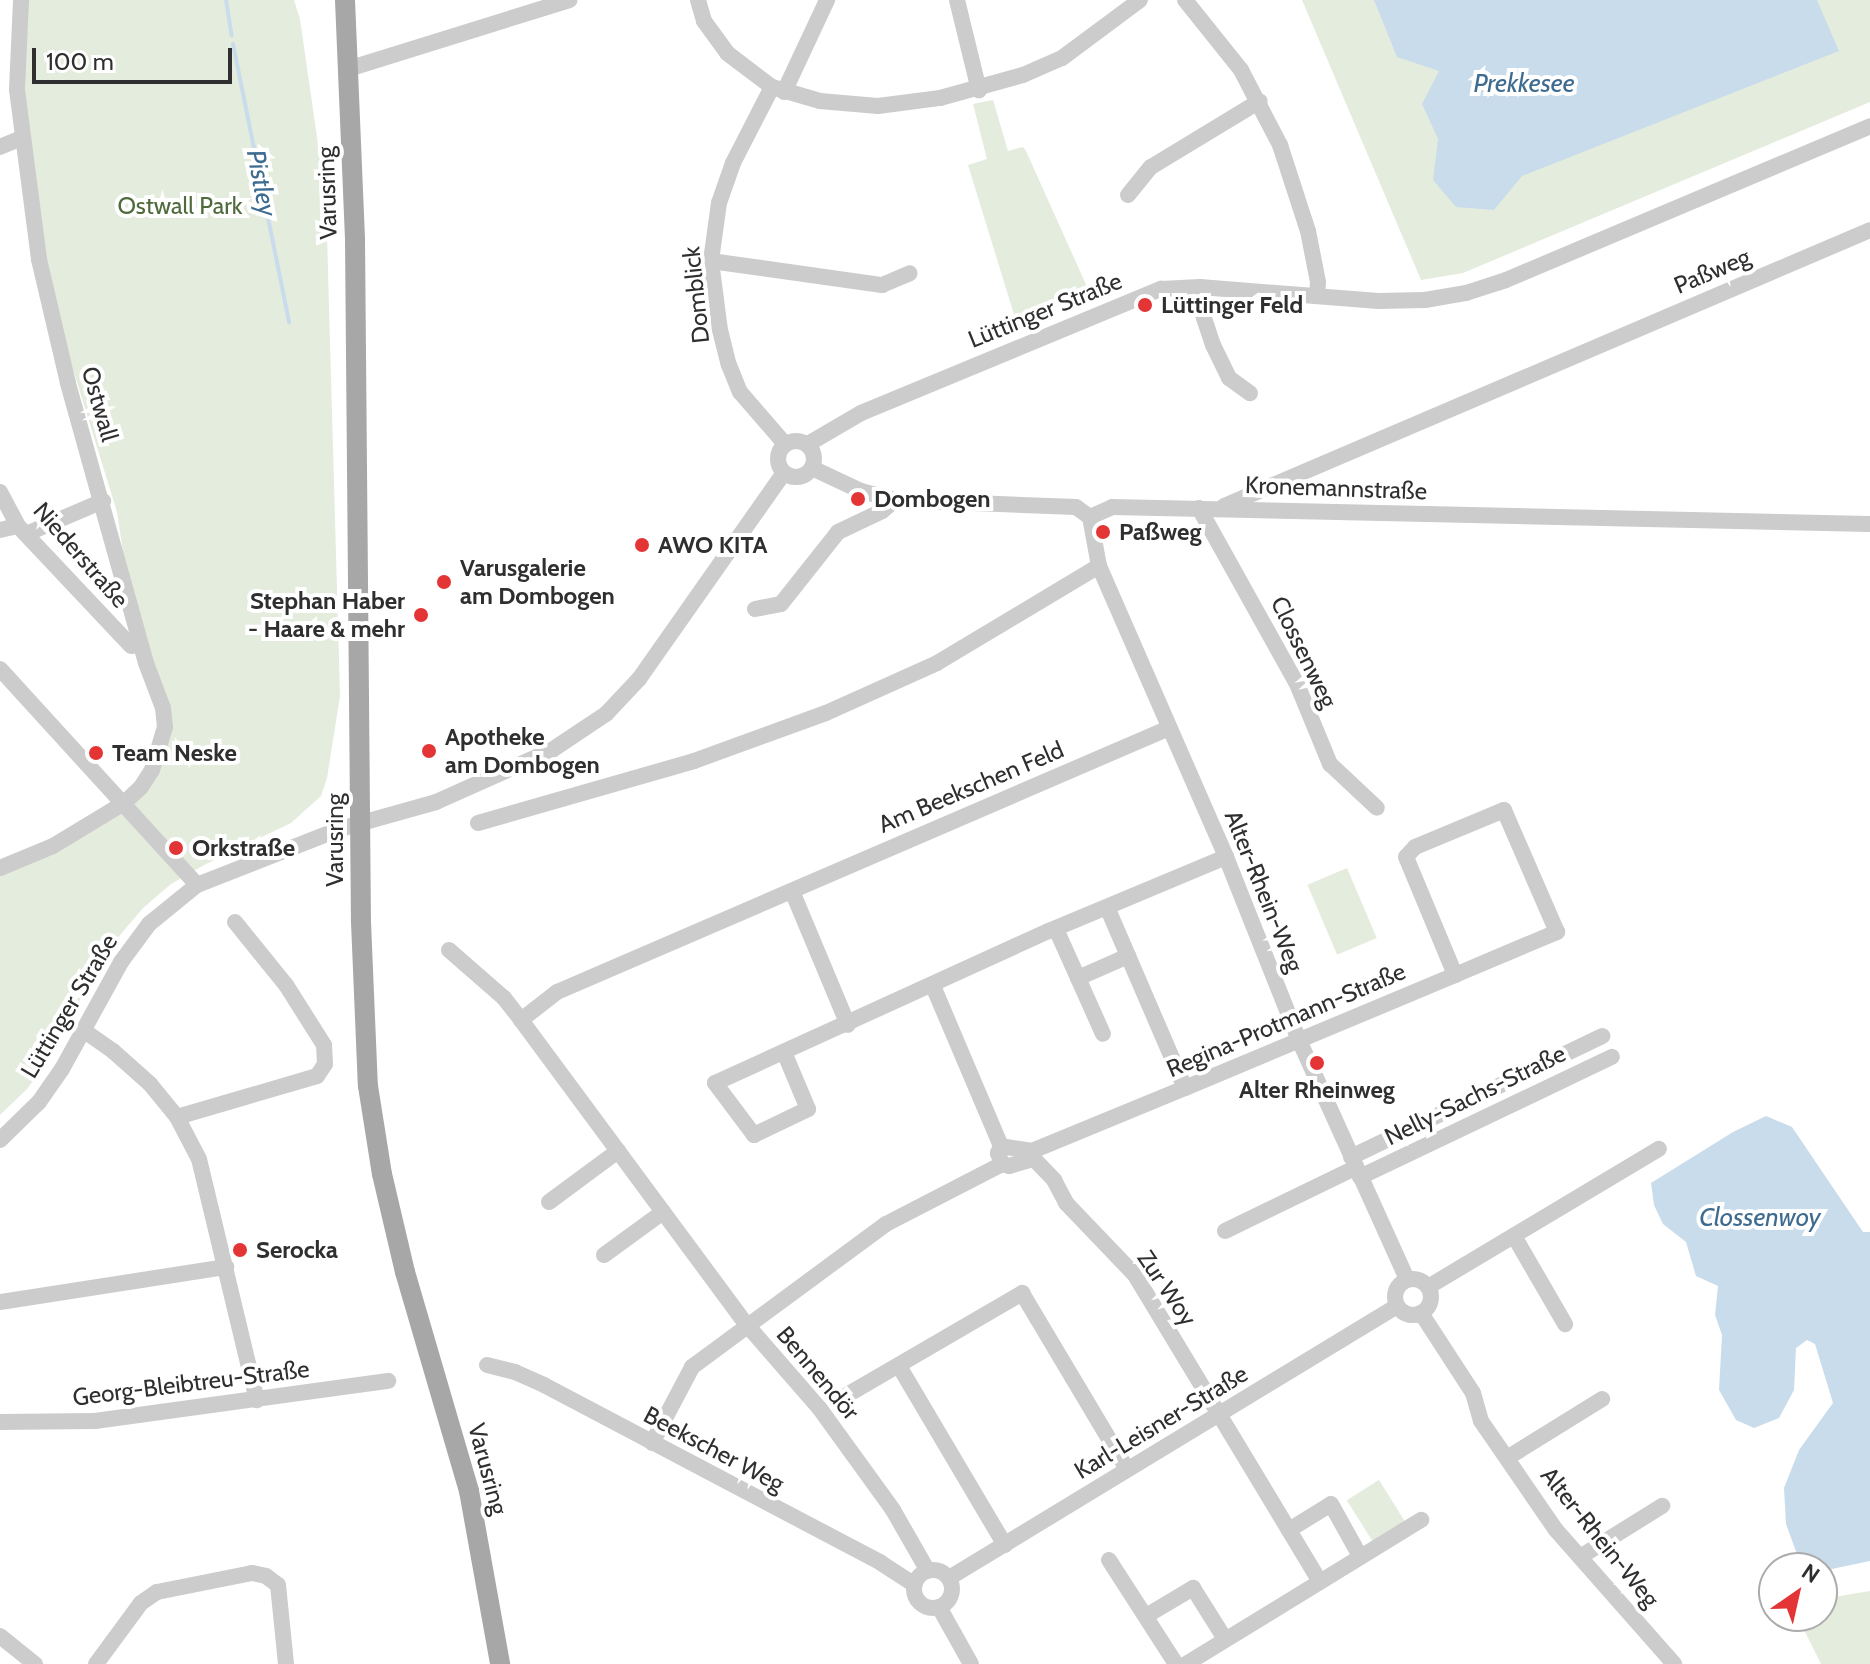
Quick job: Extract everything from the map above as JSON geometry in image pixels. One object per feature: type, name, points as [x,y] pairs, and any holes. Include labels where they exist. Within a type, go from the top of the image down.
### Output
[{"type":"main road","name":"Varusring","points":[[345,0],[355,239],[361,922],[367,1058],[382,1174],[405,1272],[469,1491],[500,1664]]},
{"type":"street","name":"Ostwall","points":[[0,868],[53,846],[124,803],[141,787],[152,770],[161,751],[165,727],[163,708],[146,663],[68,383],[39,259],[17,89],[21,0]]},
{"type":"street","points":[[348,69],[569,0]]},
{"type":"street","points":[[698,0],[704,21],[727,53],[778,90],[820,101],[878,106],[979,90],[1062,58],[1140,0]]},
{"type":"street","name":"Domblick","points":[[785,444],[740,392],[729,365],[720,330],[711,261],[724,190],[827,0]]},
{"type":"street","points":[[957,0],[979,90]]},
{"type":"street","points":[[1185,0],[1224,45],[1260,101],[1280,145],[1304,218],[1318,282],[1317,296]]},
{"type":"street","points":[[1128,195],[1151,167],[1260,101]]},
{"type":"street","name":"Lüttinger Straße","points":[[808,444],[861,413],[1161,289],[1200,287],[1378,301],[1425,300],[1506,280],[1870,126]]},
{"type":"street","points":[[0,147],[21,138]]},
{"type":"street","name":"Paßweg","points":[[1219,508],[1870,230]]},
{"type":"street","points":[[711,261],[882,285],[910,273]]},
{"type":"street","points":[[1200,287],[1200,311],[1213,345],[1229,378],[1250,393]]},
{"type":"street","points":[[793,440],[808,444],[815,455],[812,468],[805,475],[794,477],[784,473],[779,466],[778,454],[785,444],[793,440]]},
{"type":"street","points":[[812,468],[861,491],[895,500],[1076,507],[1090,517]]},
{"type":"street","name":"Lüttinger Straße","points":[[0,1140],[39,1102],[121,962],[149,924],[197,885],[361,821],[436,802],[523,765],[574,738],[606,714],[639,679],[784,473]]},
{"type":"street","name":"Niederstraße","points":[[0,492],[22,530],[131,646]]},
{"type":"street","points":[[755,609],[781,604],[838,532],[882,511],[895,500]]},
{"type":"street","points":[[0,530],[22,530],[103,501]]},
{"type":"street","name":"Kronemannstraße","points":[[1090,517],[1112,507],[1870,524]]},
{"type":"street","name":"Clossenweg","points":[[1199,508],[1297,684],[1330,764],[1377,808]]},
{"type":"street","name":"Alter-Rhein-Weg","points":[[1090,517],[1099,566],[1226,857],[1299,1040],[1407,1279]]},
{"type":"street","points":[[478,823],[694,761],[884,689],[937,663],[1099,566]]},
{"type":"street","points":[[0,669],[197,885]]},
{"type":"street","name":"Am Beekschen Feld","points":[[521,1020],[557,992],[1169,728]]},
{"type":"street","name":"Regina-Protmann-Straße","points":[[652,1443],[692,1367],[886,1224],[1002,1164],[1009,1166],[1185,1088],[1455,975],[1557,932],[1504,810],[1415,847],[1406,857],[1455,975]]},
{"type":"street","points":[[784,1052],[808,1109],[754,1135],[715,1083],[1056,929],[1226,857]]},
{"type":"street","points":[[792,891],[848,1025]]},
{"type":"street","points":[[1107,907],[1185,1088]]},
{"type":"street","points":[[177,1117],[317,1076],[325,1064],[324,1045],[286,985],[235,922]]},
{"type":"street","points":[[1056,929],[1103,1034]]},
{"type":"street","name":"Bennendör","points":[[449,950],[504,998],[521,1020],[747,1325],[820,1409],[893,1510],[928,1571]]},
{"type":"street","points":[[1078,978],[1128,956]]},
{"type":"street","points":[[933,986],[1001,1146],[998,1153],[1002,1164]]},
{"type":"street","points":[[83,1030],[130,1064],[177,1117],[199,1159],[257,1400]]},
{"type":"street","name":"Nelly-Sachs-Straße","points":[[1355,1167],[1602,1036]]},
{"type":"street","name":"Nelly-Sachs-Straße","points":[[1355,1167],[1612,1057]]},
{"type":"street","points":[[1001,1146],[1033,1155]]},
{"type":"street","points":[[1428,1287],[1659,1149]]},
{"type":"street","points":[[549,1202],[618,1151]]},
{"type":"street","name":"Zur Woy","points":[[1033,1155],[1054,1180],[1066,1203],[1135,1275],[1320,1582]]},
{"type":"street","points":[[1225,1231],[1355,1167]]},
{"type":"street","points":[[604,1255],[663,1212]]},
{"type":"street","points":[[1514,1236],[1565,1324]]},
{"type":"street","points":[[0,1302],[226,1267]]},
{"type":"street","points":[[1407,1279],[1419,1280],[1428,1287],[1431,1299],[1421,1313],[1405,1314],[1397,1306],[1395,1290],[1407,1279]]},
{"type":"street","points":[[847,1395],[1022,1293],[1127,1469]]},
{"type":"street","name":"Karl-Leisner-Straße","points":[[949,1578],[1397,1306]]},
{"type":"street","name":"Alter-Rhein-Weg","points":[[1421,1313],[1473,1393],[1481,1421],[1556,1530],[1674,1664]]},
{"type":"street","name":"Beekscher Weg","points":[[487,1365],[515,1372],[544,1385],[881,1563],[915,1585]]},
{"type":"street","points":[[899,1366],[1005,1545]]},
{"type":"street","name":"Georg-Bleibtreu-Straße","points":[[0,1422],[95,1421],[388,1381]]},
{"type":"street","points":[[1507,1458],[1602,1399]]},
{"type":"street","points":[[1289,1530],[1331,1504],[1360,1556]]},
{"type":"street","points":[[1580,1557],[1662,1506]]},
{"type":"street","points":[[1186,1664],[1421,1520]]},
{"type":"street","points":[[1109,1560],[1176,1664]]},
{"type":"street","points":[[928,1571],[940,1571],[949,1578],[953,1590],[949,1601],[939,1607],[920,1603],[915,1585],[928,1571]]},
{"type":"street","points":[[96,1664],[141,1603],[157,1592],[252,1573],[266,1576],[278,1585],[286,1664]]},
{"type":"street","points":[[1146,1616],[1193,1588],[1225,1639]]},
{"type":"street","points":[[939,1607],[971,1664]]},
{"type":"street","points":[[0,1636],[35,1664]]},
{"type":"green space","name":"Ostwall Park","points":[[23,0],[294,0],[300,19],[326,200],[340,696],[327,778],[321,796],[291,823],[171,884],[143,908],[104,954],[51,1056],[27,1089],[0,1115],[0,868],[141,787],[165,727],[131,605],[117,512],[39,259],[24,127]]},
{"type":"green space","points":[[1302,0],[1870,0],[1870,102],[1463,273],[1421,280]]},
{"type":"green space","points":[[993,100],[1008,151],[1023,147],[1026,151],[1088,289],[1016,321],[968,165],[987,159],[973,104]]},
{"type":"green space","points":[[1347,868],[1377,938],[1337,955],[1307,885]]},
{"type":"green space","points":[[1379,1480],[1407,1525],[1375,1545],[1347,1500]]},
{"type":"green space","points":[[1870,1591],[1870,1664],[1821,1664],[1805,1632],[1838,1632],[1838,1596]]},
{"type":"water","name":"Prekkesee","points":[[1374,0],[1817,0],[1839,51],[1522,176],[1494,210],[1456,207],[1433,180],[1438,139],[1422,104],[1439,71],[1397,57]]},
{"type":"water","name":"Clossenwoy","points":[[1766,1116],[1792,1127],[1863,1232],[1870,1232],[1870,1561],[1838,1568],[1838,1552],[1796,1552],[1786,1524],[1784,1488],[1799,1450],[1833,1403],[1815,1344],[1807,1340],[1796,1348],[1794,1390],[1779,1418],[1754,1428],[1736,1420],[1719,1390],[1722,1335],[1715,1315],[1718,1286],[1696,1276],[1686,1242],[1663,1224],[1654,1205],[1651,1183],[1733,1132]]},
{"type":"waterway","name":"Pistley","points":[[226,0],[232,36]]},
{"type":"waterway","name":"Pistley","points":[[233,44],[289,322]]},
{"type":"place","name":"Lüttinger Feld","points":[[1145,305]]},
{"type":"place","name":"Dombogen","points":[[858,499]]},
{"type":"place","name":"Paßweg","points":[[1103,532]]},
{"type":"place","name":"AWO KITA","points":[[642,545]]},
{"type":"place","name":"Varusgalerie am Dombogen","points":[[444,582]]},
{"type":"place","name":"Stephan Haber - Haare & mehr","points":[[421,615]]},
{"type":"place","name":"Apotheke am Dombogen","points":[[429,751]]},
{"type":"place","name":"Team Neske","points":[[96,753]]},
{"type":"place","name":"Orkstraße","points":[[176,848]]},
{"type":"place","name":"Alter Rheinweg","points":[[1317,1063]]},
{"type":"place","name":"Serocka","points":[[240,1250]]}]
